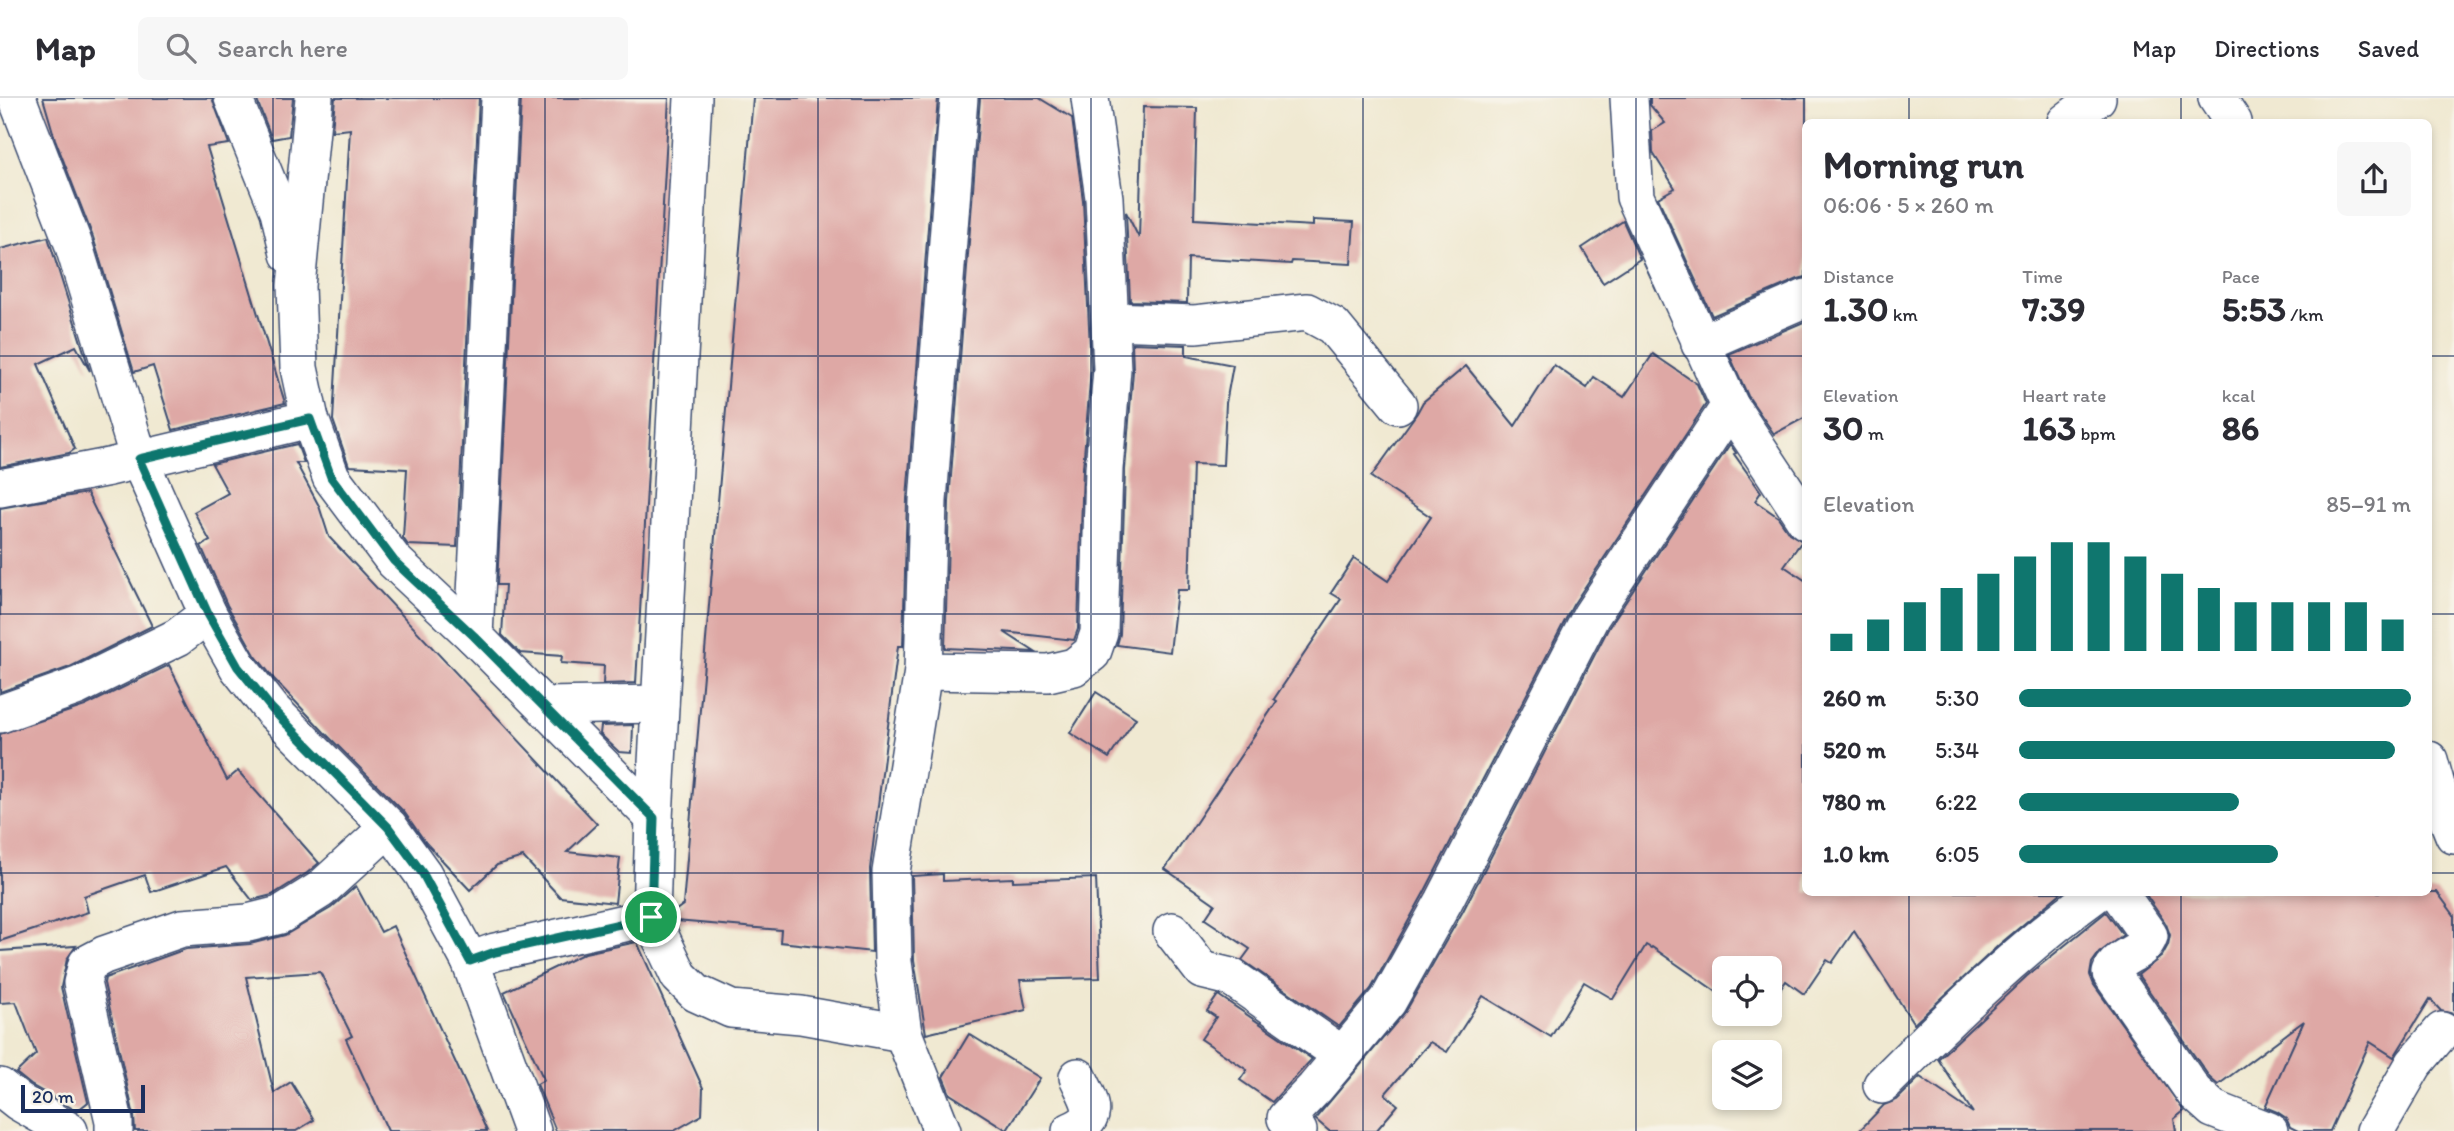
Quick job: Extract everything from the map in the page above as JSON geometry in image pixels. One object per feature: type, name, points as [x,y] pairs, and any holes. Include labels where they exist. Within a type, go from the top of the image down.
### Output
[{"type":"street","points":[[17,98],[73,243],[139,459],[208,614],[238,667],[272,709],[388,827],[423,874],[470,961],[532,1131]]},
{"type":"street","points":[[233,98],[279,211],[296,286]]},
{"type":"street","points":[[314,98],[296,286],[299,368],[310,419],[331,477],[394,561],[474,636],[654,818]]},
{"type":"street","points":[[474,636],[500,98]]},
{"type":"street","points":[[693,98],[651,917],[679,976],[696,993],[731,1009],[801,1015],[903,1033]]},
{"type":"street","points":[[943,1131],[903,1033],[893,962],[891,872],[923,671],[928,501],[959,98]]},
{"type":"street","points":[[923,671],[1048,673],[1074,667],[1092,653],[1099,633],[1104,469],[1112,369],[1104,198],[1090,98]]},
{"type":"street","points":[[1629,98],[1635,197],[1730,406],[1802,516]]},
{"type":"street","points":[[2070,119],[2097,98]]},
{"type":"street","points":[[2217,98],[2231,119]]},
{"type":"street","points":[[1700,344],[1802,300]]},
{"type":"street","points":[[1111,321],[1195,324],[1307,313],[1333,326],[1398,405]]},
{"type":"street","points":[[1298,1131],[1286,1118],[1315,1088],[1388,1001],[1444,901],[1591,616],[1730,406]]},
{"type":"street","points":[[0,488],[310,419]]},
{"type":"street","points":[[0,714],[78,686],[178,637],[208,614]]},
{"type":"street","points":[[544,706],[660,704]]},
{"type":"street","points":[[2432,771],[2454,835]]},
{"type":"street","points":[[114,1131],[82,982],[87,964],[104,955],[182,928],[248,923],[281,915],[320,890],[388,827]]},
{"type":"street","points":[[1882,1085],[1971,996],[2052,926],[2093,896]]},
{"type":"street","points":[[2121,896],[2149,936],[2146,945],[2117,963],[2111,973],[2194,1092],[2213,1109],[2269,1131]]},
{"type":"street","points":[[470,961],[495,952],[651,917]]},
{"type":"street","points":[[1172,931],[1202,970],[1231,977],[1342,1055]]},
{"type":"street","points":[[2375,1131],[2414,1064],[2442,1031]]},
{"type":"street","points":[[1071,1131],[1090,1120],[1091,1107],[1078,1077]]},
{"type":"street","points":[[0,1087],[19,1102],[69,1131]]},
{"type":"building","points":[[43,98],[212,98],[229,144],[207,147],[285,403],[173,430],[153,366],[134,372],[93,237],[55,139]]},
{"type":"building","points":[[256,98],[293,98],[289,136],[272,139]]},
{"type":"building","points":[[335,98],[479,98],[457,547],[408,545],[403,538],[407,469],[349,466],[333,420],[350,129],[332,131]]},
{"type":"building","points":[[521,98],[669,98],[636,683],[603,684],[604,666],[561,663],[562,656],[520,653],[502,635],[505,585],[497,585]]},
{"type":"building","points":[[753,98],[938,98],[907,499],[903,646],[898,646],[870,869],[872,952],[780,942],[781,930],[676,921],[672,913],[683,905]]},
{"type":"building","points":[[980,98],[1039,98],[1072,118],[1083,200],[1091,369],[1083,468],[1078,629],[1074,640],[1004,632],[1035,652],[945,648],[949,502]]},
{"type":"building","points":[[1650,98],[1806,98],[1806,119],[1802,119],[1802,278],[1712,316],[1658,198],[1675,188],[1653,153],[1652,131],[1665,123],[1650,105]]},
{"type":"building","points":[[1143,107],[1197,108],[1194,219],[1313,226],[1313,220],[1354,222],[1351,264],[1292,261],[1291,264],[1188,258],[1187,303],[1130,301],[1126,212],[1139,238]]},
{"type":"building","points":[[1623,221],[1640,259],[1603,283],[1582,248]]},
{"type":"building","points":[[48,237],[90,371],[76,346],[38,364],[75,449],[69,453],[0,467],[0,249]]},
{"type":"building","points":[[1802,323],[1802,419],[1774,434],[1748,396],[1729,354]]},
{"type":"building","points":[[1132,343],[1186,345],[1186,356],[1233,365],[1226,403],[1223,465],[1193,464],[1189,590],[1177,590],[1170,652],[1117,645],[1120,634],[1125,470],[1133,371]]},
{"type":"building","points":[[1653,354],[1697,384],[1706,404],[1573,605],[1425,891],[1371,989],[1339,1027],[1242,960],[1250,949],[1205,919],[1215,904],[1165,869],[1341,599],[1331,593],[1354,558],[1388,581],[1431,517],[1371,477],[1423,402],[1466,366],[1515,426],[1554,365],[1587,388],[1594,377],[1624,397]]},
{"type":"building","points":[[297,444],[304,463],[296,463],[319,506],[329,537],[597,824],[567,852],[620,858],[615,903],[560,897],[523,857],[497,865],[470,890],[426,843],[404,812],[324,732],[255,655],[227,605],[201,546],[210,541],[194,512],[228,493],[212,464]]},
{"type":"building","points":[[1730,444],[1761,492],[1755,501],[1778,517],[1789,533],[1802,541],[1784,566],[1802,578],[1802,896],[2057,896],[2000,944],[1914,1024],[1854,931],[1832,963],[1827,960],[1804,994],[1786,981],[1782,987],[1782,956],[1712,956],[1712,989],[1646,945],[1613,999],[1584,982],[1551,1037],[1483,996],[1447,1052],[1430,1042],[1385,1094],[1398,1105],[1376,1131],[1329,1131],[1315,1119],[1406,1011],[1463,911],[1609,627]]},
{"type":"building","points":[[87,493],[152,626],[70,667],[0,692],[0,508]]},
{"type":"building","points":[[169,665],[227,780],[238,771],[319,863],[272,895],[252,900],[226,867],[151,892],[145,875],[84,896],[88,912],[0,941],[0,734],[85,706]]},
{"type":"building","points":[[1096,692],[1136,718],[1109,758],[1070,733]]},
{"type":"building","points":[[633,725],[632,753],[619,752],[600,734],[601,726]]},
{"type":"building","points":[[943,874],[943,881],[1096,878],[1100,978],[1020,980],[1026,1010],[926,1034],[914,960],[912,876]]},
{"type":"building","points":[[356,886],[381,932],[393,926],[487,1131],[388,1131],[346,1039],[352,1036],[320,972],[246,977],[274,1093],[291,1082],[314,1120],[296,1131],[135,1131],[105,978],[186,949],[250,944],[285,935],[331,908]]},
{"type":"building","points":[[2432,892],[2437,892],[2454,915],[2454,1014],[2441,1011],[2430,999],[2394,1057],[2370,1042],[2330,1131],[2298,1131],[2290,1127],[2286,1118],[2265,1107],[2304,1021],[2218,1085],[2210,1078],[2138,975],[2162,956],[2170,935],[2166,924],[2147,896],[2432,896]]},
{"type":"building","points":[[2106,912],[2123,935],[2099,953],[2092,963],[2090,975],[2094,985],[2184,1111],[2174,1119],[2176,1131],[1859,1131],[1884,1105],[1897,1100],[1920,1077],[1973,1113],[1938,1059],[2027,976]]},
{"type":"building","points":[[637,942],[703,1088],[702,1115],[674,1131],[556,1131],[537,1084],[544,1080],[504,992],[585,953]]},
{"type":"building","points":[[76,946],[67,959],[61,987],[88,1102],[77,1111],[31,1085],[16,1073],[36,1054],[16,1002],[0,1003],[0,951]]},
{"type":"building","points":[[1218,995],[1312,1059],[1272,1102],[1240,1080],[1247,1070],[1201,1039],[1216,1017],[1207,1011]]},
{"type":"building","points":[[969,1034],[1040,1078],[1007,1130],[950,1094],[943,1077]]},
{"type":"route","points":[[310,419],[331,477],[394,561],[474,636],[654,818],[651,917],[495,952],[470,961],[423,874],[388,827],[272,709],[238,667],[208,614],[139,459],[310,419]]}]
